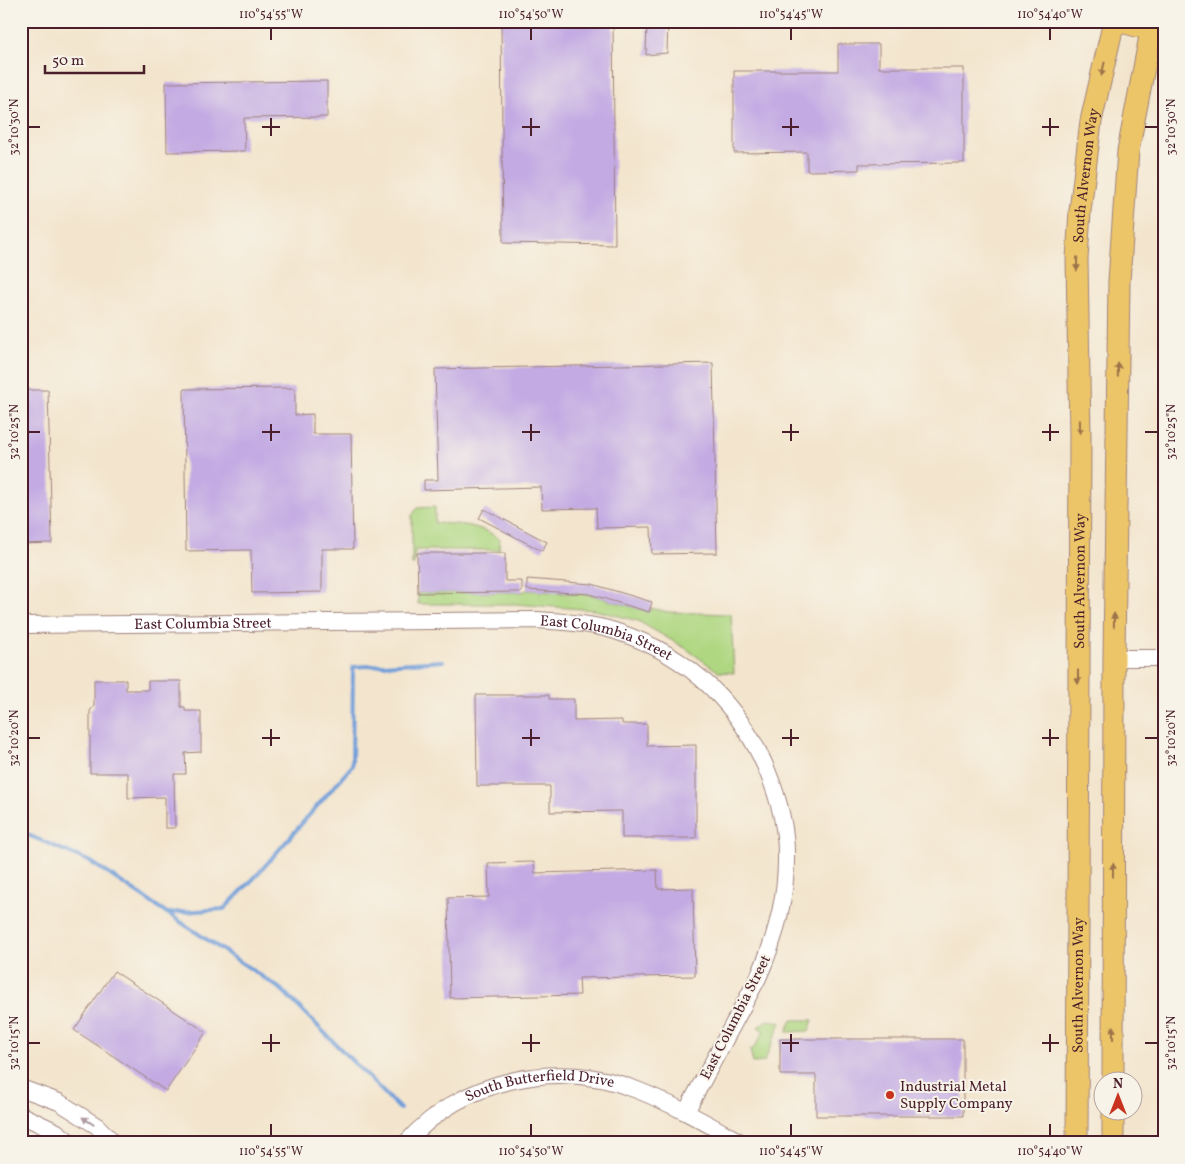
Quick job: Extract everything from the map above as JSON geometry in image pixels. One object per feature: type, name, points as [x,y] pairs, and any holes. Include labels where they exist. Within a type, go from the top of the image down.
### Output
[{"type":"main road","points":[[1113,1072],[1114,658],[1119,280],[1128,150],[1156,28],[1116,21]]},
{"type":"main road","name":"South Alvernon Way","points":[[1077,1143],[1080,465],[1077,259],[1082,192],[1092,121],[1116,21]]},
{"type":"main road","points":[[1113,1122],[1113,1143]]},
{"type":"street","name":"East Columbia Street","points":[[21,624],[537,620],[575,622],[615,631],[647,644],[702,678],[748,730],[777,797],[786,852],[782,908],[768,956],[686,1112]]},
{"type":"street","points":[[1114,658],[1164,658]]},
{"type":"street","name":"South Butterfield Drive","points":[[406,1143],[426,1122],[461,1099],[488,1087],[528,1077],[546,1076],[577,1076],[598,1079],[636,1089],[686,1112],[742,1143]]},
{"type":"street","points":[[21,1088],[59,1102],[97,1126],[114,1143]]},
{"type":"street","points":[[44,1125],[59,1102]]},
{"type":"street","points":[[21,1115],[57,1132],[71,1143]]},
{"type":"green space","points":[[435,507],[435,523],[461,525],[484,530],[500,539],[499,550],[415,550],[414,565],[412,565],[412,516],[417,508]]},
{"type":"green space","points":[[527,590],[592,595],[649,612],[651,608],[668,612],[731,614],[734,673],[719,672],[685,648],[638,621],[595,610],[515,604],[418,604],[418,593],[522,592]]},
{"type":"green space","points":[[767,1020],[781,1022],[764,1062],[753,1063],[750,1050],[754,1048],[764,1031],[758,1027]]},
{"type":"green space","points":[[792,1020],[813,1020],[809,1031],[786,1032]]},
{"type":"building","points":[[501,21],[613,21],[615,245],[503,243]]},
{"type":"building","points":[[647,21],[668,21],[667,53],[646,55]]},
{"type":"building","points":[[838,44],[879,44],[879,68],[964,68],[964,163],[859,164],[859,170],[807,171],[807,152],[734,153],[734,71],[838,71]]},
{"type":"building","points":[[327,81],[327,117],[244,118],[245,151],[167,152],[166,83]]},
{"type":"building","points":[[713,363],[717,553],[652,554],[651,527],[597,528],[596,508],[542,509],[541,487],[424,490],[424,480],[438,480],[435,369]]},
{"type":"building","points":[[295,388],[295,415],[313,414],[313,434],[351,434],[353,549],[322,549],[322,592],[252,593],[251,550],[186,551],[184,389]]},
{"type":"building","points":[[21,390],[48,390],[52,543],[21,544]]},
{"type":"building","points":[[484,509],[547,542],[542,551],[479,518]]},
{"type":"building","points":[[417,553],[505,553],[505,581],[522,581],[522,592],[418,593]]},
{"type":"building","points":[[527,579],[592,584],[652,602],[649,612],[589,594],[527,590]]},
{"type":"building","points":[[94,680],[126,680],[126,690],[148,690],[148,681],[181,681],[181,707],[185,707],[185,711],[201,711],[201,752],[185,753],[186,774],[174,774],[175,828],[165,828],[165,797],[128,798],[128,773],[90,773],[90,711],[94,706]]},
{"type":"building","points":[[476,695],[549,695],[549,699],[574,699],[574,721],[622,720],[622,724],[647,724],[647,746],[696,745],[696,838],[622,838],[622,811],[550,812],[550,786],[477,786]]},
{"type":"building","points":[[534,862],[535,873],[657,870],[658,889],[693,888],[695,976],[579,978],[580,995],[450,998],[448,898],[489,897],[488,863]]},
{"type":"building","points":[[114,971],[206,1032],[166,1091],[74,1030]]},
{"type":"building","name":"Industrial Metal Supply Company","points":[[780,1039],[963,1039],[963,1116],[816,1116],[816,1075],[780,1075]]},
{"type":"waterway","points":[[169,913],[224,909],[257,875],[352,766],[353,667],[443,661]]},
{"type":"waterway","points":[[21,832],[91,862],[282,990],[400,1109]]},
{"type":"place","name":"Industrial Metal Supply Company","points":[[890,1095]]}]
